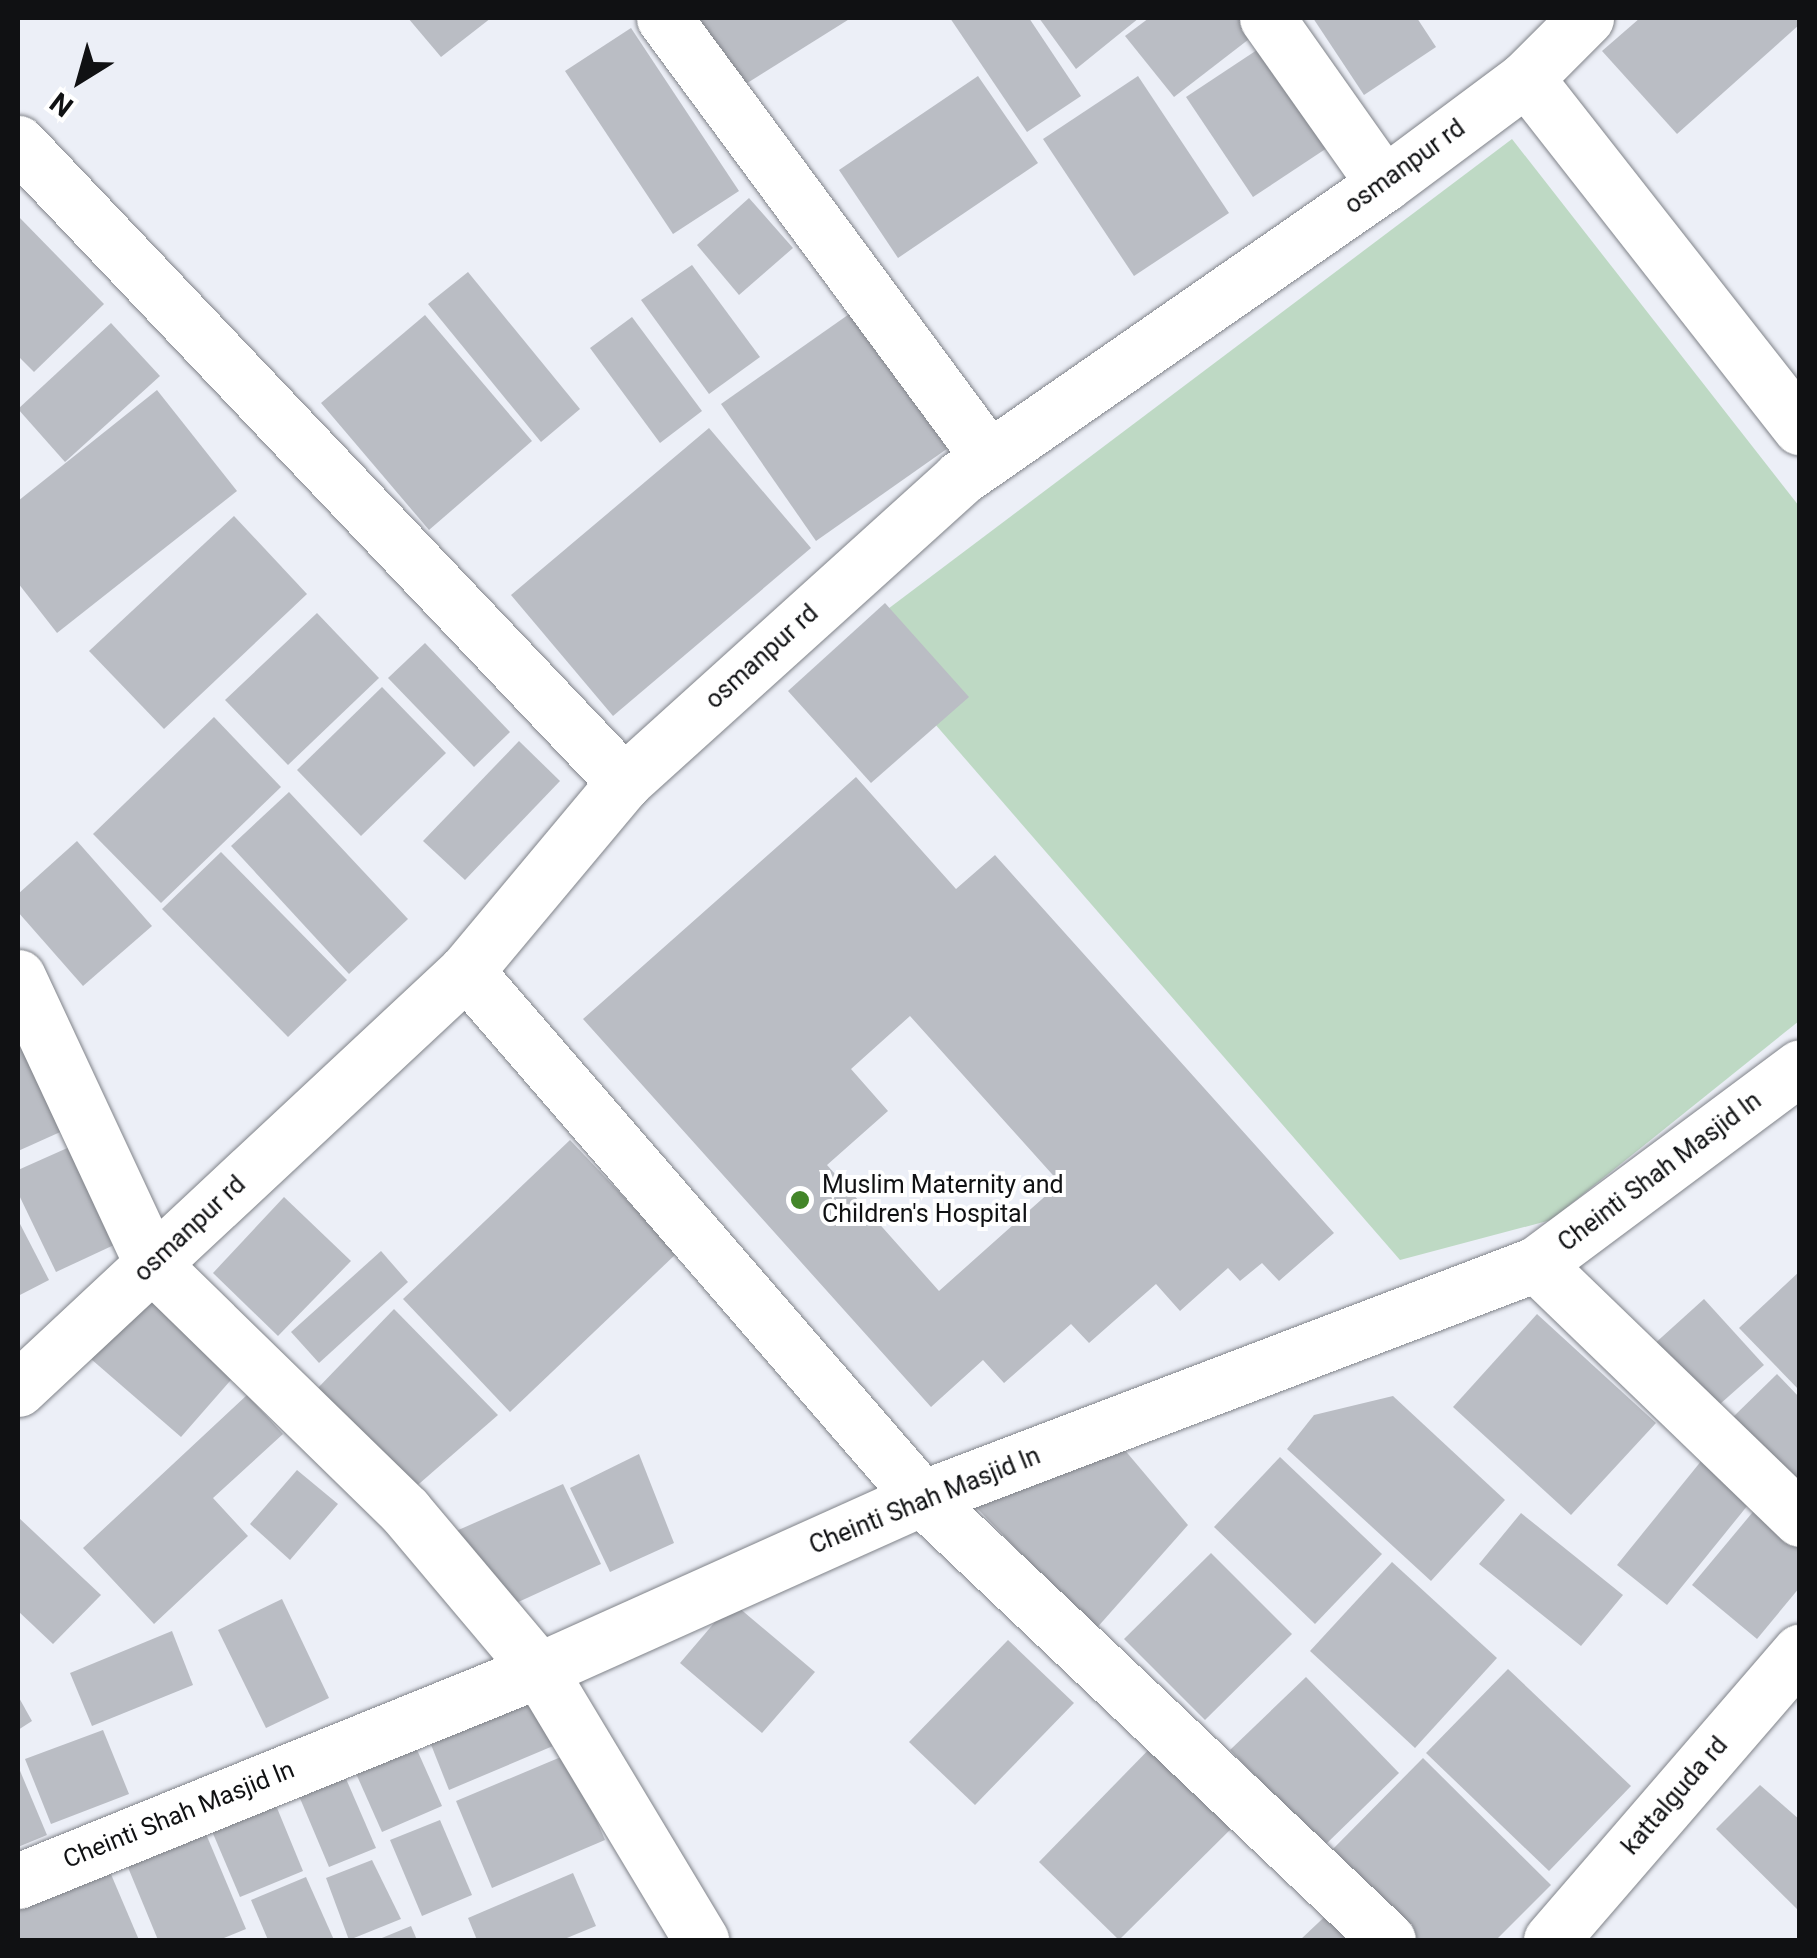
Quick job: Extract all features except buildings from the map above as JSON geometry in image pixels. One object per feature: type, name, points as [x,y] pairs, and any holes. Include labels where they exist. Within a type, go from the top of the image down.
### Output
[{"type":"street","points":[[664,18],[989,458]]},
{"type":"street","points":[[1267,18],[1384,184]]},
{"type":"street","name":"osmanpur rd","points":[[18,1389],[466,971],[624,782],[989,458],[1384,184],[1526,78],[1586,18]]},
{"type":"street","points":[[1526,78],[1800,428]]},
{"type":"street","points":[[18,143],[624,782]]},
{"type":"street","points":[[466,971],[922,1498],[1388,1940]]},
{"type":"street","points":[[18,976],[152,1264],[405,1510],[539,1670],[689,1937]]},
{"type":"street","name":"Cheinti Shah Masjid ln","points":[[18,1881],[539,1670],[922,1498],[1536,1264],[1800,1067]]},
{"type":"street","points":[[1536,1264],[1800,1519]]},
{"type":"street","name":"kattalguda rd","points":[[1550,1940],[1800,1652]]},
{"type":"green space","points":[[1512,139],[1799,506],[1799,1021],[1551,1220],[1400,1260],[856,633]]},
{"type":"place","name":"Muslim Maternity and Children's Hospital","points":[[800,1200]]}]
